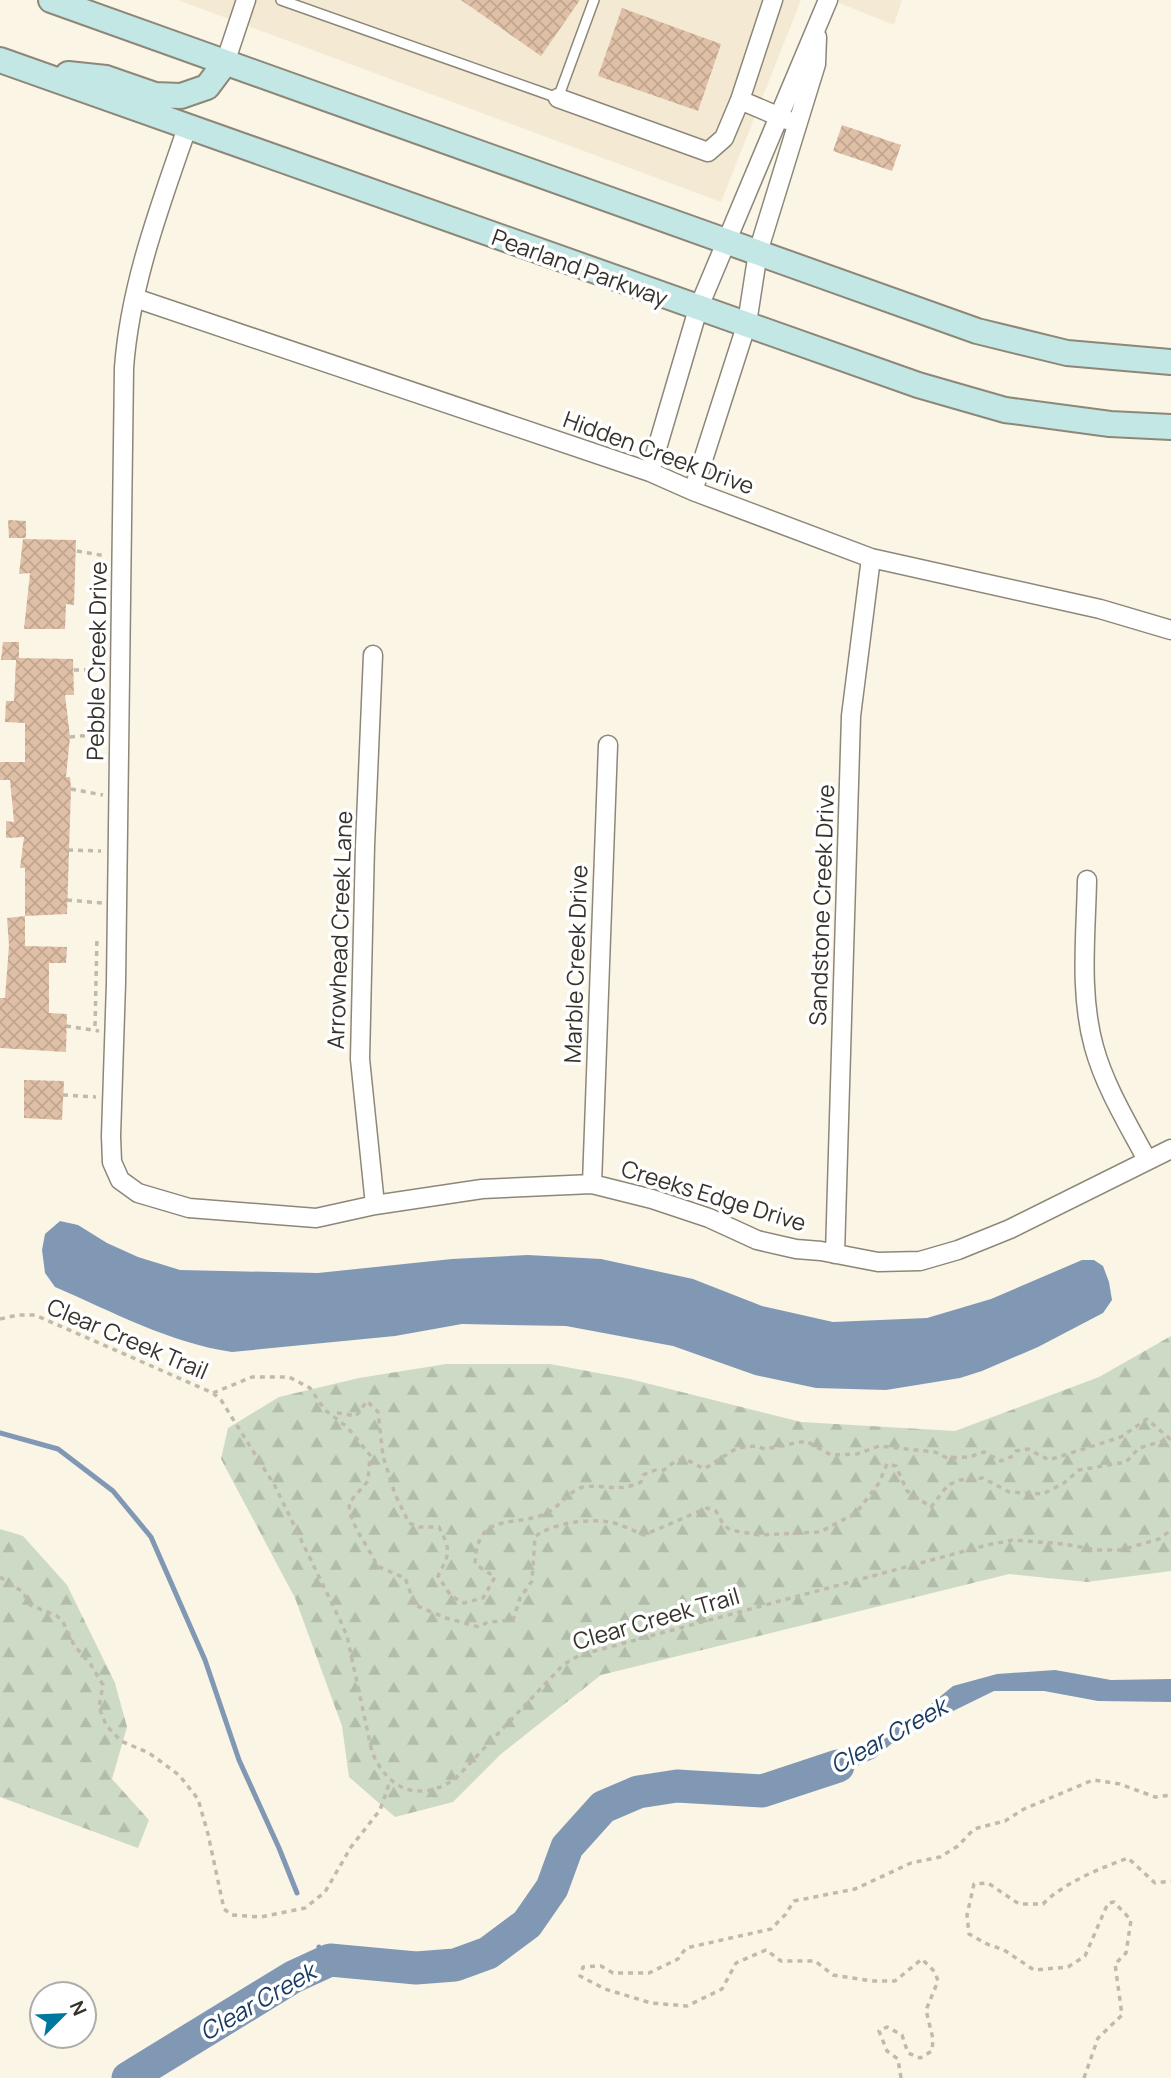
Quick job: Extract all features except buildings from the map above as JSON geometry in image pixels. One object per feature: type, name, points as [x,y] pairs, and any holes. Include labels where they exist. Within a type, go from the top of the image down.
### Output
[{"type":"main road","points":[[51,0],[977,331],[1067,353],[1171,362]]},
{"type":"main road","name":"Pearland Parkway","points":[[0,60],[698,309],[747,323],[918,386],[1005,411],[1110,424],[1171,427]]},
{"type":"main road","points":[[29,71],[106,78],[155,95],[181,96],[207,87],[225,62]]},
{"type":"street","points":[[225,62],[246,0]]},
{"type":"street","points":[[650,472],[698,309],[828,0]]},
{"type":"street","points":[[558,98],[708,152],[724,138],[740,100],[767,2]]},
{"type":"street","points":[[692,491],[747,323],[758,252],[816,64],[817,25]]},
{"type":"street","points":[[740,100],[798,124]]},
{"type":"street","name":"Pebble Creek Drive","points":[[138,1193],[120,1180],[111,1162],[118,904],[124,368],[127,331],[140,271],[187,128]]},
{"type":"street","name":"Hidden Creek Drive","points":[[135,298],[650,472],[692,491],[871,558],[1100,609],[1171,630]]},
{"type":"street","name":"Sandstone Creek Drive","points":[[835,1254],[851,716],[871,558]]},
{"type":"street","name":"Arrowhead Creek Lane","points":[[373,655],[360,1059],[375,1205]]},
{"type":"street","name":"Marble Creek Drive","points":[[592,1185],[608,745]]},
{"type":"street","points":[[1087,880],[1086,1008],[1094,1048],[1112,1093],[1147,1160]]},
{"type":"street","name":"Creeks Edge Drive","points":[[138,1193],[189,1208],[316,1218],[375,1205],[482,1189],[592,1185],[664,1203],[709,1218],[757,1240],[878,1262],[920,1261],[958,1250],[1010,1229],[1171,1149]]},
{"type":"lane","points":[[281,0],[297,3],[558,98],[594,0]]},
{"type":"path","points":[[77,551],[122,558]]},
{"type":"path","points":[[74,670],[120,671]]},
{"type":"path","points":[[70,737],[120,735]]},
{"type":"path","points":[[71,789],[100,795],[119,795]]},
{"type":"path","points":[[68,850],[118,852]]},
{"type":"path","points":[[67,900],[118,904]]},
{"type":"path","points":[[66,1026],[115,1033]]},
{"type":"path","points":[[64,1094],[113,1099]]},
{"type":"path","name":"Clear Creek Trail","points":[[0,1319],[35,1315],[213,1393],[228,1407],[275,1486],[347,1636],[372,1752],[379,1768],[401,1787],[417,1792],[434,1790],[455,1779],[565,1664],[580,1655],[988,1545],[1013,1541],[1121,1550],[1160,1539],[1171,1530]]},
{"type":"path","points":[[213,1393],[251,1377],[289,1377],[310,1388],[325,1410],[333,1415],[370,1455],[368,1480],[349,1503],[349,1517],[377,1566],[405,1578],[415,1605],[446,1618],[479,1627],[488,1622],[513,1619],[520,1598],[532,1581],[535,1537],[542,1530],[562,1524],[608,1521],[644,1535],[707,1508],[716,1511],[730,1530],[759,1535],[820,1532],[856,1513],[879,1483],[887,1464],[896,1466],[906,1491],[932,1507],[948,1485],[960,1480],[983,1479],[1009,1492],[1043,1494],[1064,1483],[1079,1470],[1126,1462],[1139,1448],[1170,1441]]},
{"type":"path","points":[[333,1415],[338,1413],[356,1416],[367,1401],[378,1412],[383,1456],[395,1494],[410,1523],[419,1527],[439,1527],[449,1545],[449,1555],[438,1576],[451,1596],[464,1603],[483,1598],[495,1577],[475,1564],[475,1544],[489,1527],[522,1518],[530,1519],[552,1510],[578,1489],[585,1487],[627,1488],[641,1482],[643,1475],[664,1470],[683,1457],[704,1469],[737,1448],[755,1446],[765,1449],[806,1441],[831,1455],[857,1454],[879,1446],[935,1452],[947,1458],[969,1458],[984,1452],[1001,1461],[1013,1456],[1016,1451],[1028,1449],[1049,1460],[1121,1437],[1147,1419],[1170,1441]]},
{"type":"path","points":[[0,1577],[23,1592],[30,1605],[57,1616],[63,1622],[74,1645],[103,1685],[99,1707],[106,1725],[121,1741],[149,1754],[179,1775],[198,1799],[224,1909],[232,1915],[261,1917],[305,1908],[325,1892],[351,1847],[380,1810],[391,1780]]},
{"type":"path","points":[[901,2078],[898,2059],[887,2051],[879,2031],[887,2027],[902,2035],[908,2053],[920,2058],[932,2051],[933,2039],[926,2010],[938,1980],[922,1959],[895,1981],[872,1981],[833,1975],[815,1961],[781,1961],[766,1950],[736,1964],[722,1989],[696,2003],[679,2006],[651,2003],[605,1989],[580,1976],[583,1967],[601,1966],[613,1973],[649,1973],[678,1959],[686,1948],[771,1929],[794,1901],[855,1889],[911,1863],[940,1857],[958,1846],[974,1829],[1004,1821],[1024,1809],[1093,1780],[1120,1784],[1155,1797],[1171,1795]]},
{"type":"path","points":[[1084,2078],[1098,2038],[1122,2015],[1115,1964],[1126,1953],[1131,1920],[1114,1902],[1108,1903],[1085,1956],[1068,1967],[1034,1970],[1004,1950],[969,1934],[967,1915],[974,1884],[988,1882],[1019,1904],[1043,1904],[1050,1896],[1101,1868],[1128,1858],[1154,1882],[1162,1884],[1171,1881]]},
{"type":"shaded area","points":[[178,0],[801,0],[721,202]]},
{"type":"shaded area","points":[[832,0],[902,0],[894,25]]},
{"type":"green space","points":[[1171,1336],[1171,1571],[1087,1582],[1009,1574],[601,1675],[501,1754],[453,1802],[395,1817],[349,1777],[342,1726],[295,1598],[221,1459],[228,1428],[279,1397],[359,1378],[446,1364],[550,1364],[630,1379],[801,1422],[955,1431],[1099,1377]]},
{"type":"green space","points":[[0,1529],[23,1536],[67,1585],[115,1683],[127,1727],[112,1779],[149,1820],[138,1848],[0,1797]]},
{"type":"water","points":[[60,1221],[78,1225],[107,1243],[138,1257],[180,1270],[318,1273],[452,1259],[528,1255],[601,1259],[693,1279],[762,1306],[833,1322],[927,1318],[991,1299],[1082,1260],[1094,1260],[1103,1266],[1112,1300],[1103,1313],[1038,1347],[982,1371],[960,1378],[886,1390],[816,1388],[755,1375],[673,1346],[566,1326],[462,1324],[395,1336],[232,1352],[186,1342],[164,1334],[55,1287],[45,1273],[42,1250],[45,1234]]},
{"type":"water","points":[[1055,1670],[1111,1680],[1171,1679],[1171,1702],[1098,1701],[1044,1691],[994,1691],[898,1738],[875,1758],[833,1777],[796,1788],[793,1777],[862,1748],[903,1719],[925,1709],[953,1686],[997,1674]]},
{"type":"waterway","points":[[0,1433],[58,1449],[113,1491],[151,1537],[205,1660],[239,1760],[297,1893]]},
{"type":"waterway","name":"Clear Creek","points":[[128,2078],[293,1977],[330,1960],[416,1968],[455,1965],[488,1953],[527,1924],[552,1888],[567,1847],[603,1807],[638,1792],[677,1786],[762,1791],[838,1766]]},
{"type":"waterway","points":[[319,1947],[323,1955],[330,1960]]}]
